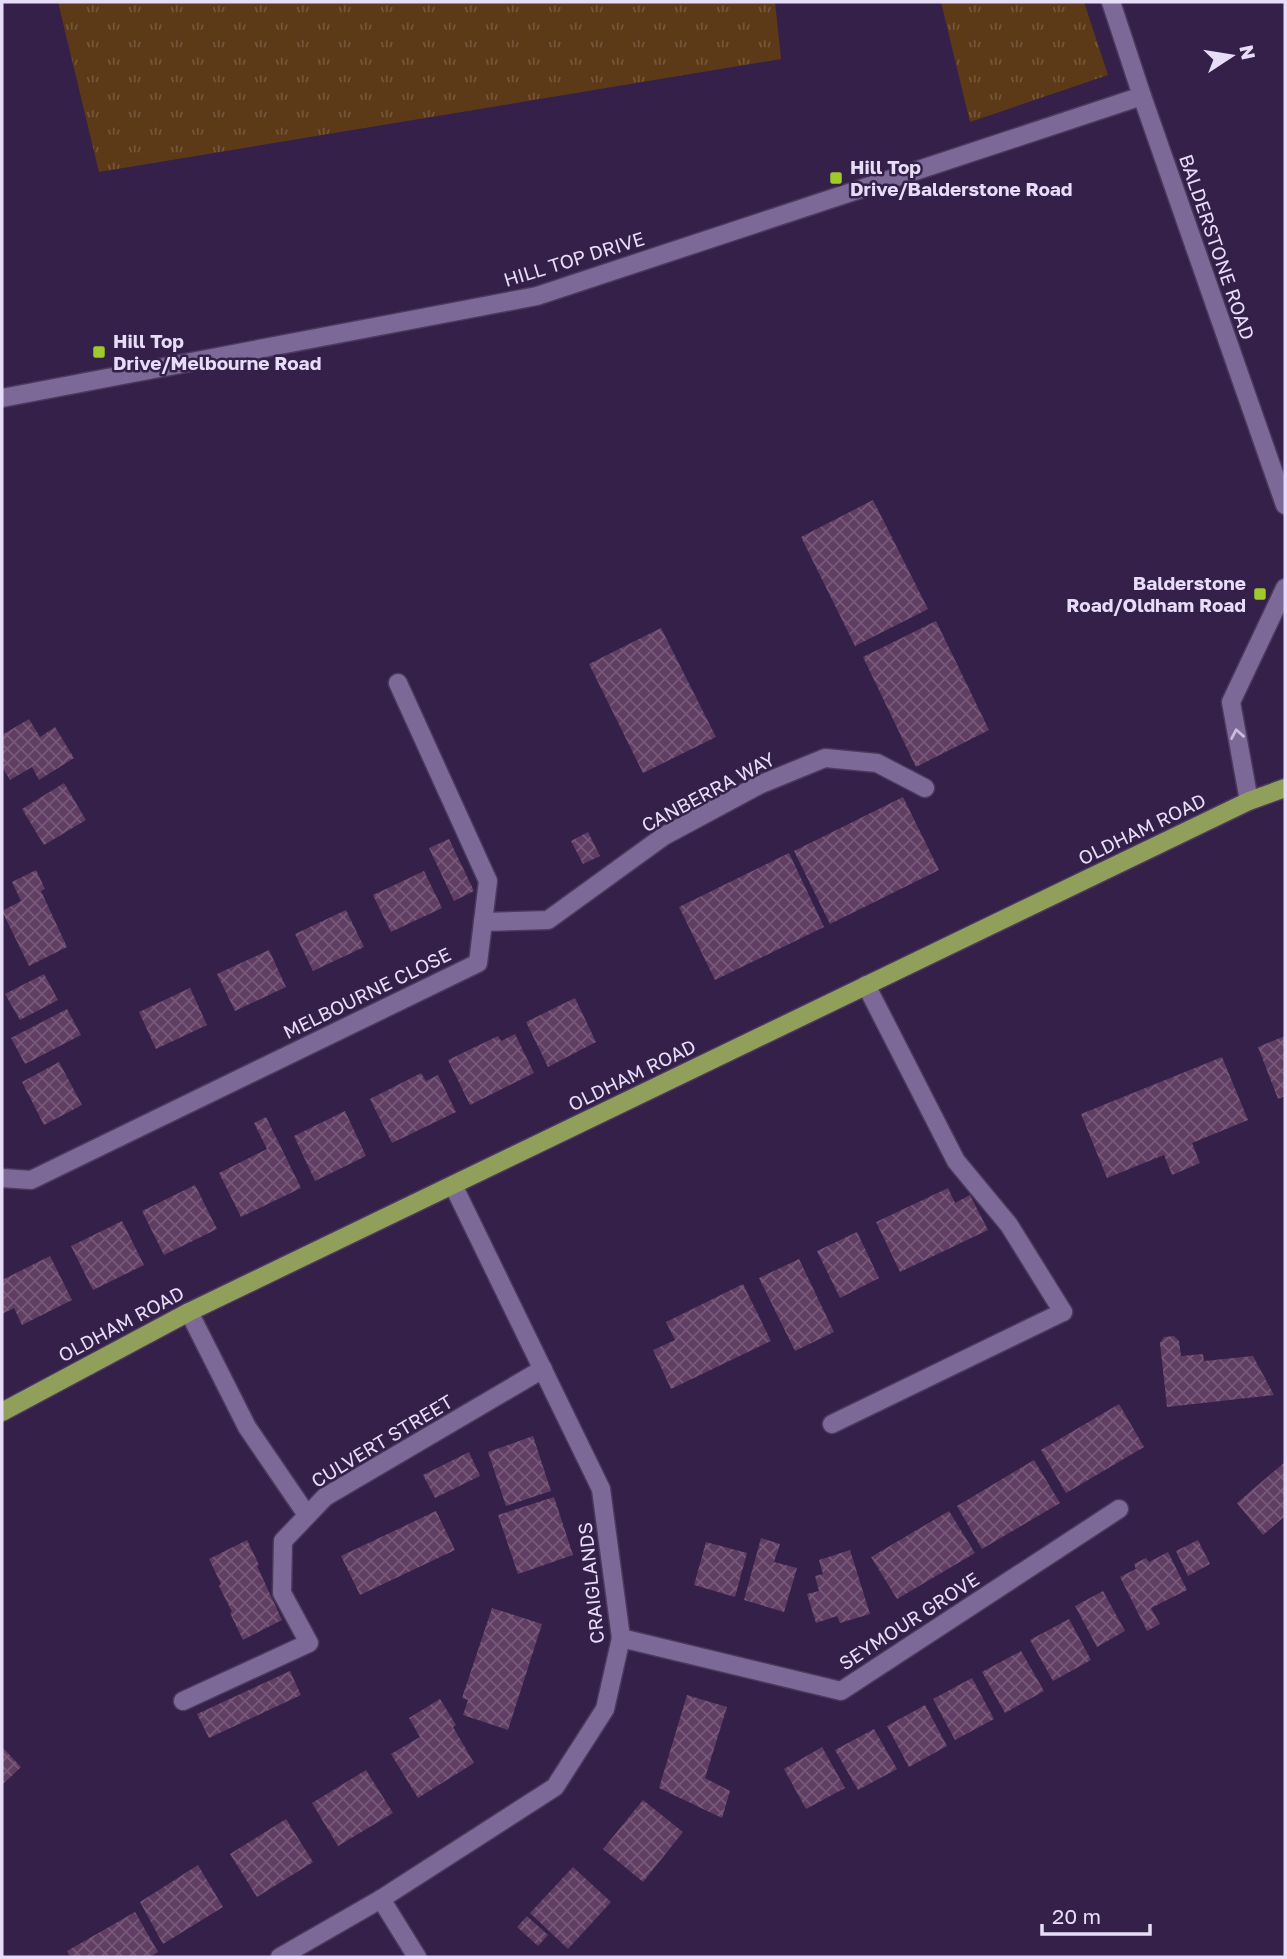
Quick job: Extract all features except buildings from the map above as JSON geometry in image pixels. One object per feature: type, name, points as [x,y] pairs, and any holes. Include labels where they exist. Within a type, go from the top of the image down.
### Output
[{"type":"main road","name":"OLDHAM ROAD","points":[[2,1412],[189,1312],[1248,801],[1285,788]]},
{"type":"street","name":"BALDERSTONE ROAD","points":[[1111,2],[1285,505]]},
{"type":"street","name":"HILL TOP DRIVE","points":[[2,398],[537,296],[1142,96]]},
{"type":"street","points":[[1248,801],[1231,702],[1285,588]]},
{"type":"street","name":"MELBOURNE CLOSE","points":[[2,1178],[31,1180],[478,963],[488,881],[398,683]]},
{"type":"street","name":"CANBERRA WAY","points":[[483,922],[548,920],[664,836],[759,785],[825,758],[877,763],[925,788]]},
{"type":"street","points":[[832,1424],[1063,1312],[1009,1225],[956,1161],[866,985]]},
{"type":"street","name":"CRAIGLANDS","points":[[280,1957],[381,1899],[555,1787],[605,1709],[621,1639],[601,1489],[453,1185]]},
{"type":"street","points":[[189,1312],[247,1427],[307,1516]]},
{"type":"street","name":"CULVERT STREET","points":[[183,1701],[309,1643],[282,1593],[283,1541],[325,1497],[543,1369]]},
{"type":"street","name":"SEYMOUR GROVE","points":[[621,1639],[841,1690],[1119,1509]]},
{"type":"street","points":[[381,1899],[417,1957]]},
{"type":"green space","points":[[58,2],[775,2],[781,59],[99,172]]},
{"type":"green space","points":[[941,2],[1084,2],[1108,75],[970,122]]},
{"type":"place","name":"Hill Top Drive/Balderstone Road","points":[[836,178]]},
{"type":"place","name":"Hill Top Drive/Melbourne Road","points":[[99,352]]},
{"type":"place","name":"Balderstone Road/Oldham Road","points":[[1260,594]]}]
